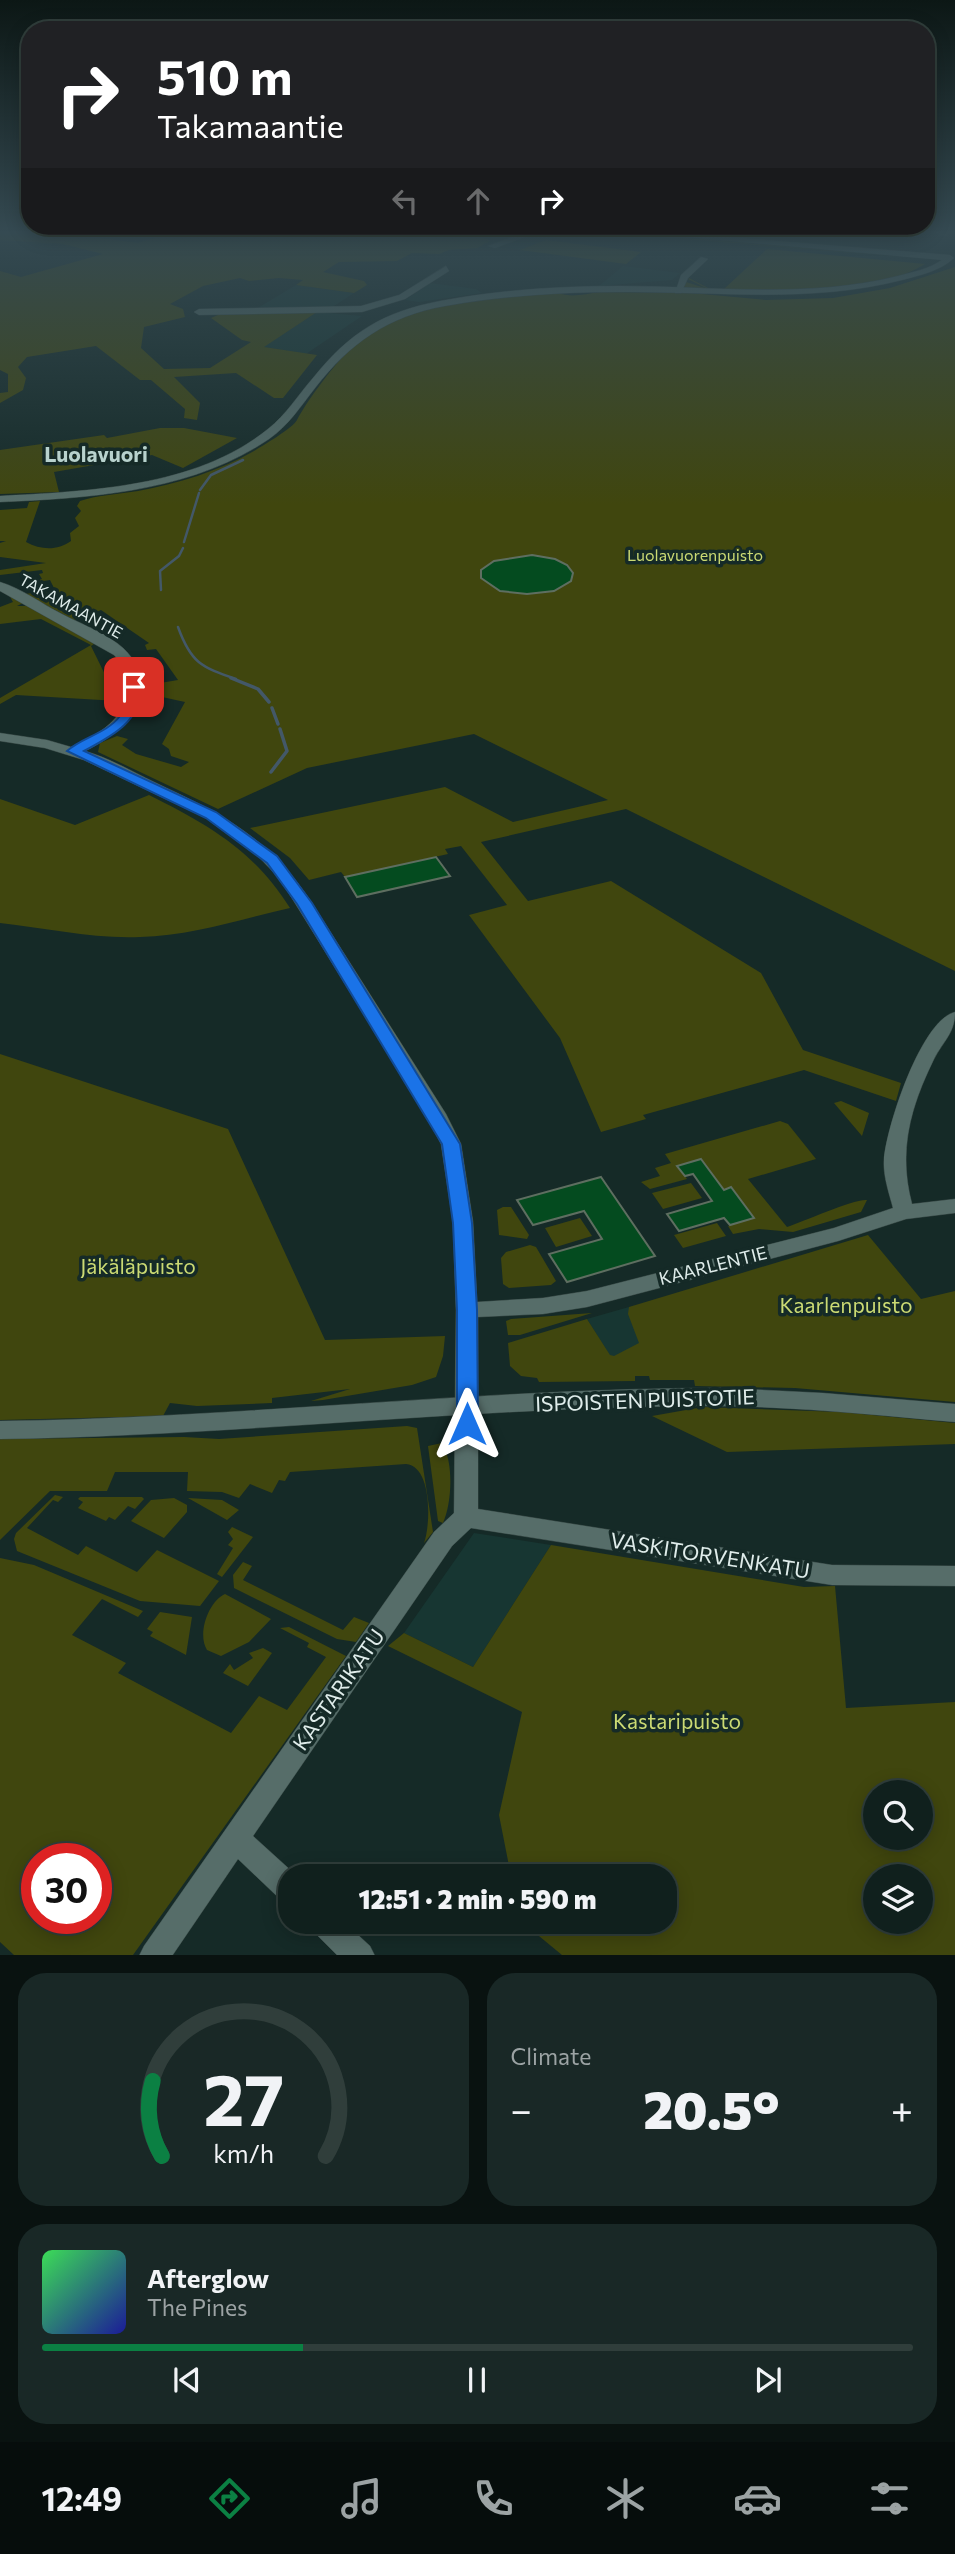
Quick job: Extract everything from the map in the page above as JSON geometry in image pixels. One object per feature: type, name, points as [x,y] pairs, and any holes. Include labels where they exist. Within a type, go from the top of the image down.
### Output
[{"type":"street","points":[[0,499],[70,496],[129,489],[183,475],[227,458],[266,436],[284,420],[344,346],[382,322]]},
{"type":"street","name":"TAKAMAANTIE","points":[[0,586],[110,645],[122,655],[131,671],[134,700],[127,717],[108,733],[74,751]]},
{"type":"street","points":[[0,737],[74,751],[211,815],[257,846],[286,876],[429,1103],[451,1144],[463,1223],[467,1310],[466,1517]]},
{"type":"street","points":[[904,1212],[895,1177],[895,1148],[921,1066],[941,1029],[955,1017]]},
{"type":"street","name":"KAARLENTIE","points":[[467,1310],[543,1306],[587,1299],[838,1234],[904,1212],[955,1206]]},
{"type":"street","name":"ISPOISTEN PUISTOTIE","points":[[0,1430],[270,1422],[644,1398],[739,1397],[828,1401],[955,1413]]},
{"type":"street","name":"VASKITORVENKATU","points":[[466,1517],[832,1575],[955,1576]]},
{"type":"street","name":"KASTARIKATU","points":[[154,1955],[443,1539],[466,1517]]},
{"type":"street","points":[[236,1839],[278,1878]]},
{"type":"street","points":[[337,1934],[359,1955]]},
{"type":"shaded area","points":[[301,322],[353,322],[306,354],[263,347]]},
{"type":"shaded area","points":[[629,1307],[654,1346],[612,1359],[587,1319]]},
{"type":"shaded area","points":[[474,1533],[551,1545],[473,1667],[404,1633]]},
{"type":"green space","points":[[0,322],[164,322],[144,327],[141,348],[164,369],[210,368],[251,342],[242,340],[217,322],[302,322],[264,347],[317,355],[283,398],[274,398],[236,373],[174,377],[200,403],[197,420],[184,418],[185,409],[151,380],[140,380],[96,346],[27,357],[18,367],[26,378],[23,390],[0,403],[0,393],[8,392],[8,374],[0,370]]},
{"type":"green space","name":"Luolavuorenpuisto","points":[[389,322],[955,322],[955,971],[626,809],[481,842],[528,901],[611,881],[761,973],[803,1050],[901,1083],[896,1101],[804,1070],[643,1115],[646,1119],[601,1132],[560,1038],[469,915],[507,905],[461,846],[445,849],[448,854],[345,877],[341,872],[309,880],[290,858],[250,828],[445,787],[513,822],[608,800],[474,734],[307,768],[218,809],[98,752],[100,743],[117,736],[128,739],[122,745],[136,754],[181,767],[189,762],[171,756],[169,749],[162,744],[185,702],[162,697],[158,703],[142,702],[142,686],[178,680],[156,649],[147,650],[145,645],[149,643],[101,610],[74,620],[25,594],[55,590],[50,580],[30,583],[42,579],[39,574],[43,573],[42,570],[0,575],[0,570],[46,563],[0,557],[0,543],[6,541],[0,541],[0,510],[27,508],[29,502],[40,501],[26,542],[49,548],[66,544],[71,541],[70,533],[79,526],[75,518],[81,511],[77,506],[80,501],[183,481],[227,465],[277,437],[294,423],[346,353]]},
{"type":"green space","points":[[160,428],[184,428],[237,438],[183,468],[152,455],[54,472],[59,492],[0,494],[0,450],[104,435],[107,438]]},
{"type":"green space","points":[[9,595],[23,603],[17,606],[29,606],[97,642],[91,646],[118,701],[16,695],[0,704],[0,698],[91,645],[41,619],[0,624],[0,607],[13,602]]},
{"type":"green space","points":[[149,795],[191,817],[228,841],[261,870],[290,908],[197,930],[140,937],[88,935],[0,923],[0,799],[75,825]]},
{"type":"green space","name":"Jäkäläpuisto","points":[[0,1054],[228,1129],[325,1340],[445,1336],[443,1356],[436,1377],[412,1385],[323,1400],[311,1401],[350,1389],[272,1398],[272,1403],[197,1406],[170,1403],[163,1416],[0,1420]]},
{"type":"green space","points":[[841,1101],[869,1113],[862,1136],[834,1103]]},
{"type":"green space","points":[[780,1121],[788,1124],[816,1159],[748,1179],[787,1227],[841,1206],[867,1200],[861,1212],[793,1232],[759,1229],[733,1234],[728,1226],[754,1217],[731,1188],[724,1190],[678,1166],[687,1179],[650,1189],[641,1182],[660,1176],[655,1168],[671,1163],[665,1154]]},
{"type":"green space","points":[[691,1183],[702,1198],[663,1209],[652,1193]]},
{"type":"green space","points":[[511,1207],[529,1235],[527,1239],[499,1235],[497,1210]]},
{"type":"green space","points":[[580,1218],[592,1236],[556,1247],[545,1228]]},
{"type":"green space","points":[[717,1223],[726,1236],[683,1248],[674,1235]]},
{"type":"green space","name":"Kaarlenpuisto","points":[[868,1235],[921,1299],[955,1291],[955,1402],[795,1388],[695,1386],[694,1380],[650,1380],[649,1376],[635,1376],[635,1381],[539,1382],[537,1378],[521,1376],[510,1366],[508,1343],[587,1319],[610,1355],[614,1356],[639,1343],[628,1314],[629,1307]]},
{"type":"green space","points":[[530,1245],[536,1247],[556,1281],[551,1285],[509,1288],[503,1284],[501,1258],[506,1252]]},
{"type":"green space","points":[[592,1313],[520,1335],[508,1335],[506,1321],[511,1319]]},
{"type":"green space","points":[[703,1407],[841,1412],[955,1423],[955,1444],[727,1452],[652,1416]]},
{"type":"green space","points":[[407,1426],[417,1428],[433,1532],[424,1543],[428,1523],[425,1485],[415,1467],[406,1464],[290,1472],[285,1481],[279,1480],[272,1493],[250,1484],[239,1498],[222,1492],[187,1491],[188,1472],[115,1472],[107,1491],[50,1491],[0,1540],[0,1439],[219,1439]]},
{"type":"green space","points":[[442,1443],[450,1471],[448,1505],[443,1523],[438,1521],[428,1446]]},
{"type":"green space","points":[[55,1495],[63,1497],[58,1502],[53,1500],[27,1528],[78,1555],[86,1546],[137,1572],[157,1550],[219,1581],[200,1606],[140,1601],[17,1551],[14,1539],[16,1533]]},
{"type":"green space","points":[[174,1498],[187,1505],[187,1512],[164,1538],[131,1521],[151,1500]]},
{"type":"green space","points":[[188,1498],[222,1500],[239,1510],[227,1520]]},
{"type":"green space","points":[[78,1499],[144,1499],[135,1509],[128,1506],[115,1520],[109,1517],[106,1521],[78,1508],[83,1502]]},
{"type":"green space","points":[[232,1527],[253,1537],[222,1577],[217,1574],[233,1548],[228,1545],[233,1539],[228,1532]]},
{"type":"green space","name":"Kastaripuisto","points":[[551,1545],[804,1587],[835,1586],[846,1708],[955,1702],[955,1955],[562,1955],[537,1934],[677,1934],[677,1864],[509,1864],[499,1815],[522,1712],[388,1646],[404,1633],[473,1667]]},
{"type":"green space","points":[[0,1558],[34,1565],[143,1611],[138,1617],[102,1599],[72,1635],[126,1663],[118,1673],[231,1733],[259,1696],[287,1710],[326,1657],[307,1647],[309,1643],[280,1628],[289,1627],[346,1656],[133,1955],[14,1955],[0,1942]]},
{"type":"green space","points":[[243,1562],[252,1566],[243,1580],[343,1630],[354,1617],[369,1623],[356,1642],[337,1639],[234,1588],[233,1575]]},
{"type":"green space","points":[[225,1594],[271,1619],[249,1642],[221,1656],[207,1650],[203,1636],[209,1611]]},
{"type":"green space","points":[[160,1612],[192,1617],[186,1655],[150,1636],[153,1632],[147,1629]]},
{"type":"green space","points":[[263,1648],[272,1653],[248,1686],[223,1673],[230,1664],[234,1670],[253,1658],[249,1653]]},
{"type":"building","points":[[532,555],[555,559],[567,565],[573,573],[571,581],[554,591],[527,594],[500,591],[481,578],[481,570],[494,561]]},
{"type":"building","points":[[436,857],[450,876],[357,897],[345,877]]},
{"type":"building","points":[[701,1159],[724,1190],[731,1187],[754,1218],[730,1225],[724,1218],[679,1231],[667,1214],[712,1201],[693,1174],[685,1176],[677,1166]]},
{"type":"building","points":[[601,1177],[655,1256],[567,1282],[549,1254],[602,1239],[584,1211],[533,1225],[517,1200]]},
{"type":"waterway","points":[[200,490],[211,475],[243,460]]},
{"type":"waterway","points":[[184,542],[199,493]]},
{"type":"waterway","points":[[161,590],[160,571],[179,556],[183,548]]},
{"type":"waterway","points":[[178,627],[188,649],[199,662],[236,679]]},
{"type":"waterway","points":[[231,678],[258,689],[269,702]]},
{"type":"waterway","points":[[272,708],[278,724]]},
{"type":"waterway","points":[[271,772],[287,751],[280,729]]},
{"type":"district","name":"Luolavuori","points":[[96,455]]},
{"type":"route","points":[[134,687],[134,700],[126,718],[108,733],[74,751],[169,793],[211,815],[272,859],[304,903],[436,1114],[451,1144],[463,1223],[467,1310],[467,1424]]}]
